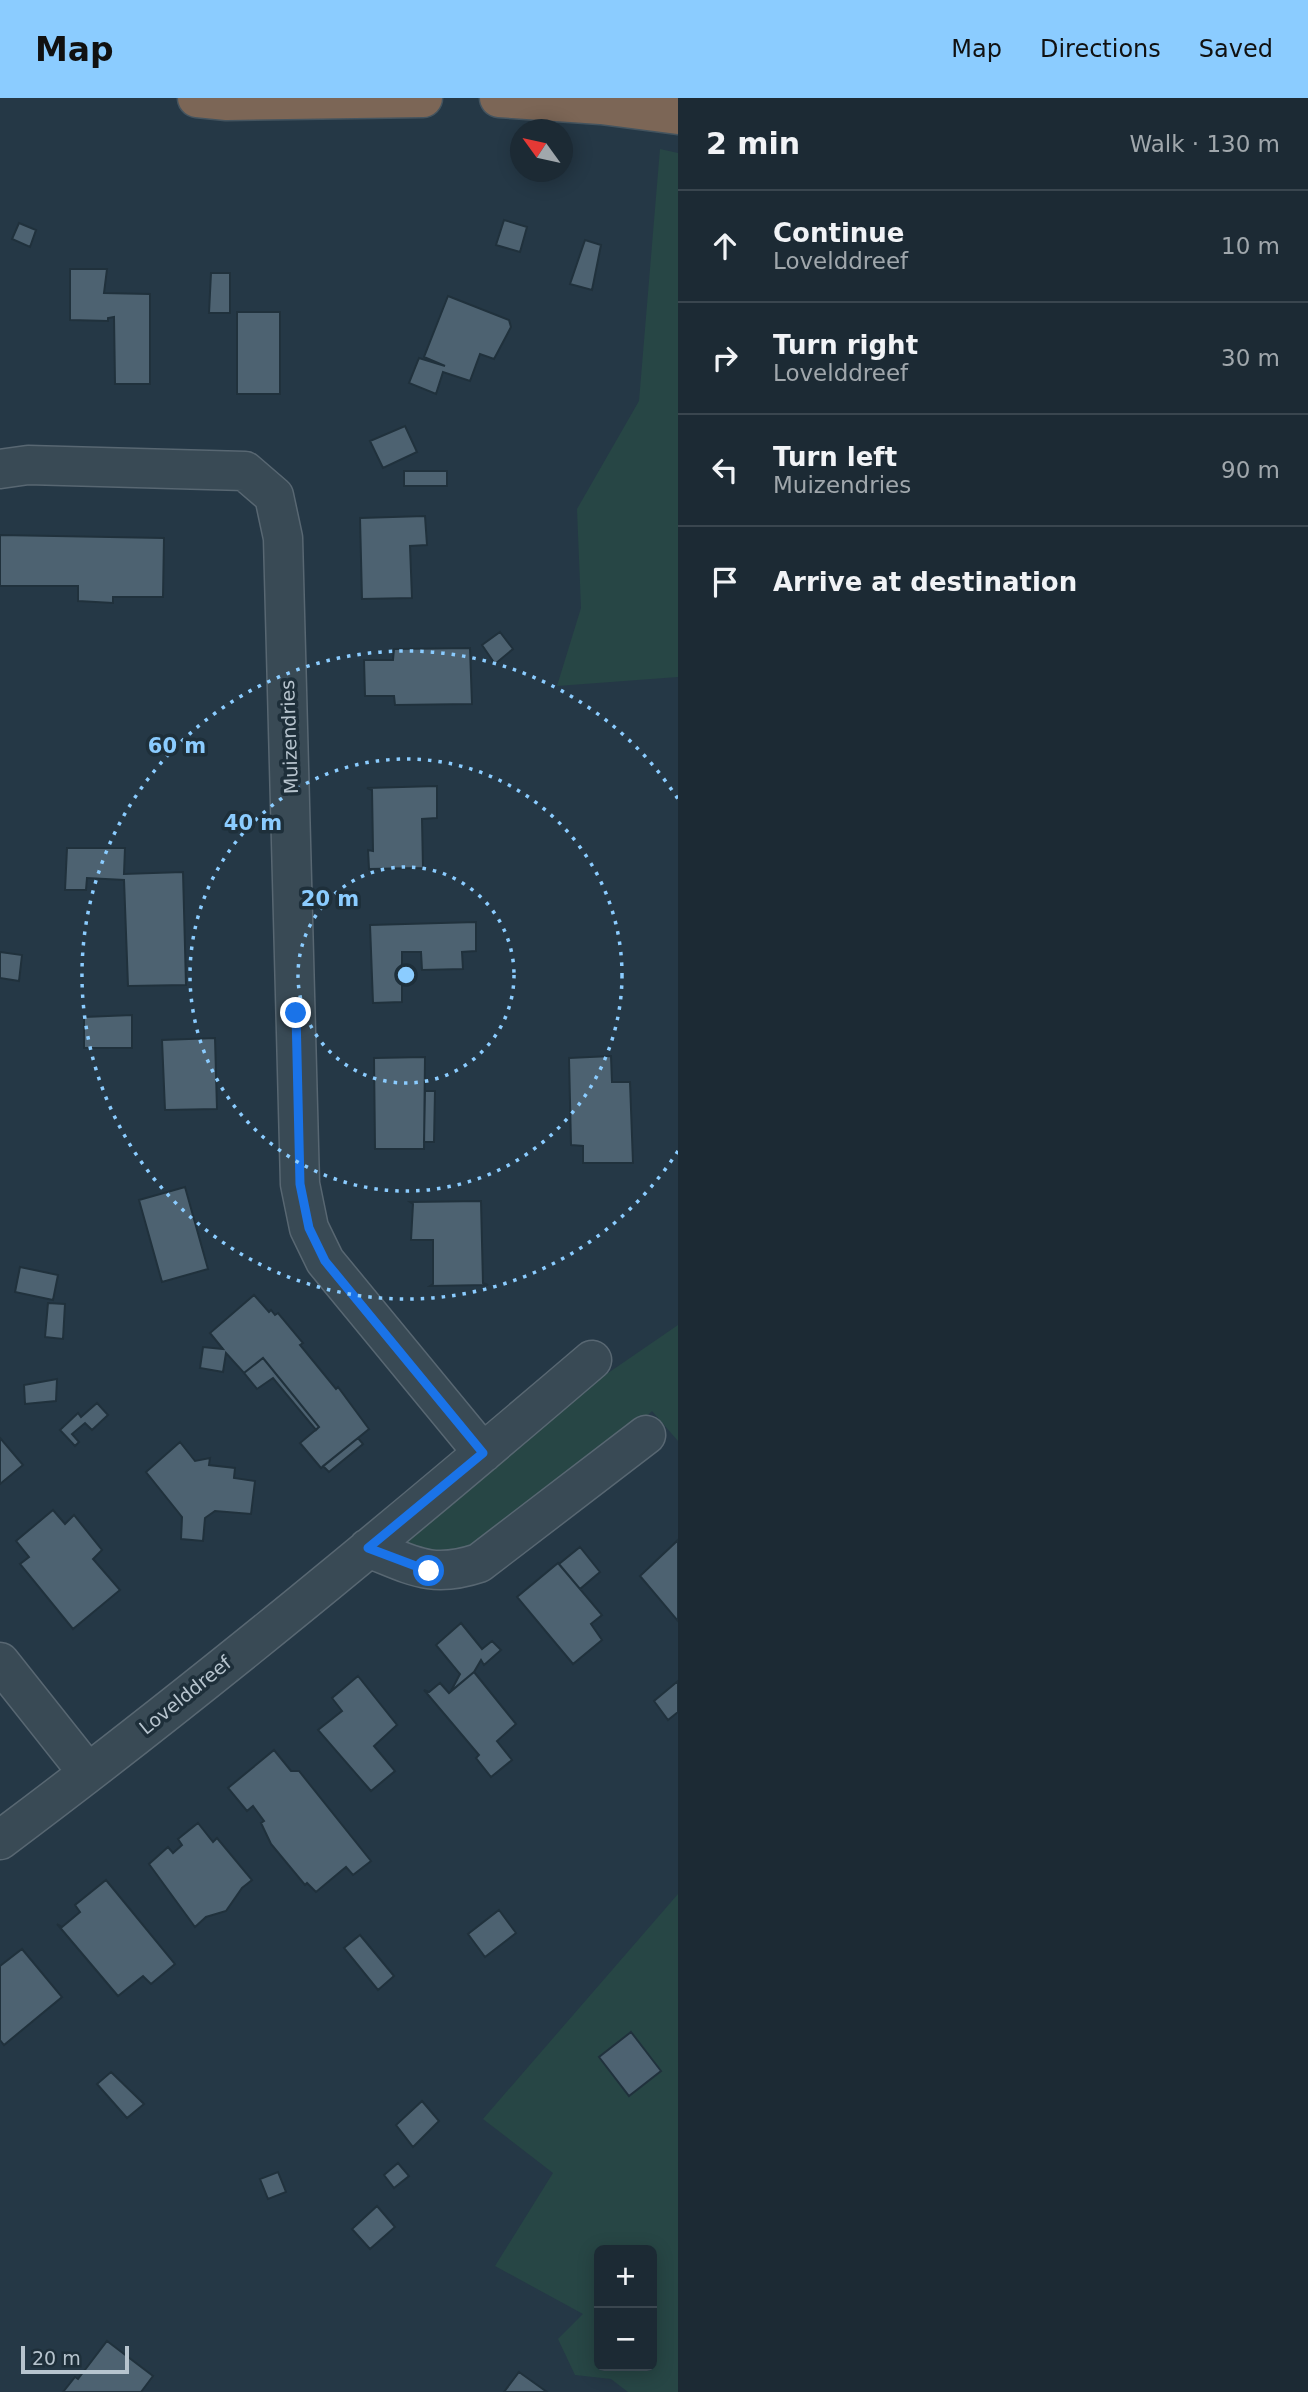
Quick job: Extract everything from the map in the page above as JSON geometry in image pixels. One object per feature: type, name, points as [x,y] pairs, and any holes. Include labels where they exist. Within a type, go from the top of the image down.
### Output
[{"type":"highway","points":[[197,98],[227,101],[423,98]]},
{"type":"highway","points":[[499,98],[601,105],[678,116]]},
{"type":"street","name":"Muizendries","points":[[0,469],[28,465],[245,471],[274,496],[283,538],[300,1184],[309,1228],[325,1261],[483,1453]]},
{"type":"street","name":"Lovelddreef","points":[[0,1840],[88,1773],[368,1548],[592,1360]]},
{"type":"street","points":[[368,1548],[429,1571],[456,1570],[479,1563],[646,1435]]},
{"type":"street","points":[[0,1662],[88,1773]]},
{"type":"green space","points":[[660,149],[678,153],[678,677],[557,686],[581,608],[577,509],[639,401]]},
{"type":"green space","points":[[678,1325],[678,1441],[652,1411],[588,1473],[483,1550],[435,1552],[403,1541],[595,1382]]},
{"type":"green space","points":[[678,1894],[678,2392],[628,2392],[611,2379],[575,2375],[558,2339],[583,2314],[495,2266],[553,2173],[483,2119]]},
{"type":"building","points":[[504,220],[527,227],[520,252],[496,245]]},
{"type":"building","points":[[19,223],[36,230],[30,247],[12,239]]},
{"type":"building","points":[[585,240],[601,245],[592,290],[570,284]]},
{"type":"building","points":[[70,269],[107,269],[104,293],[150,294],[150,384],[115,384],[114,317],[108,318],[108,321],[70,320]]},
{"type":"building","points":[[211,273],[230,273],[230,313],[209,313]]},
{"type":"building","points":[[448,296],[509,320],[511,327],[494,359],[480,354],[470,381],[443,372],[436,394],[409,383],[419,358],[445,366],[424,357]]},
{"type":"building","points":[[237,312],[280,312],[280,394],[237,394]]},
{"type":"building","points":[[405,426],[417,452],[383,468],[370,441]]},
{"type":"building","points":[[404,471],[447,471],[447,486],[404,486]]},
{"type":"building","points":[[425,516],[427,545],[410,546],[412,598],[362,599],[360,518]]},
{"type":"building","points":[[0,535],[164,538],[163,597],[113,597],[113,603],[78,601],[78,586],[0,586]]},
{"type":"building","points":[[500,632],[513,649],[495,664],[482,645]]},
{"type":"building","points":[[470,648],[472,704],[395,705],[394,696],[365,696],[364,660],[393,660],[394,649]]},
{"type":"building","points":[[437,786],[437,818],[422,819],[423,868],[369,869],[368,850],[373,851],[372,790],[367,788]]},
{"type":"building","points":[[67,848],[125,848],[124,874],[183,872],[186,985],[128,986],[124,880],[87,878],[86,890],[65,890]]},
{"type":"building","points":[[476,922],[476,951],[462,952],[463,969],[422,970],[421,952],[402,952],[402,1002],[373,1003],[370,925]]},
{"type":"building","points":[[0,952],[22,955],[19,981],[0,978]]},
{"type":"building","points":[[132,1015],[132,1048],[84,1048],[84,1017]]},
{"type":"building","points":[[215,1038],[217,1109],[165,1110],[162,1040]]},
{"type":"building","points":[[611,1056],[612,1082],[630,1082],[633,1163],[583,1163],[583,1146],[571,1145],[569,1058]]},
{"type":"building","points":[[425,1057],[424,1149],[375,1149],[374,1058]]},
{"type":"building","points":[[425,1091],[435,1091],[434,1142],[424,1142]]},
{"type":"building","points":[[185,1187],[208,1269],[162,1282],[139,1200]]},
{"type":"building","points":[[481,1201],[483,1283],[488,1285],[430,1286],[433,1284],[433,1240],[411,1240],[413,1204],[410,1202]]},
{"type":"building","points":[[20,1267],[58,1275],[53,1300],[15,1292]]},
{"type":"building","points":[[254,1295],[269,1312],[271,1310],[275,1315],[278,1313],[303,1343],[300,1345],[336,1389],[338,1387],[369,1429],[321,1468],[300,1443],[319,1427],[263,1358],[244,1373],[226,1353],[223,1372],[200,1368],[203,1347],[223,1349],[210,1333]]},
{"type":"building","points":[[48,1303],[65,1304],[63,1339],[45,1337]]},
{"type":"building","points":[[263,1358],[319,1427],[316,1430],[273,1378],[257,1389],[244,1373]]},
{"type":"building","points":[[57,1379],[56,1401],[25,1404],[24,1385]]},
{"type":"building","points":[[97,1403],[108,1415],[92,1430],[85,1423],[72,1434],[79,1442],[75,1446],[60,1430],[78,1413],[81,1417]]},
{"type":"building","points":[[0,1438],[23,1465],[0,1484]]},
{"type":"building","points":[[358,1438],[363,1444],[329,1472],[323,1466]]},
{"type":"building","points":[[180,1442],[195,1461],[210,1458],[209,1465],[235,1468],[234,1478],[255,1481],[251,1514],[215,1511],[205,1518],[203,1541],[181,1539],[182,1517],[146,1472]]},
{"type":"building","points":[[53,1510],[65,1524],[74,1515],[102,1550],[93,1559],[120,1590],[73,1629],[20,1564],[29,1557],[16,1541]]},
{"type":"building","points":[[678,1540],[678,1621],[640,1576]]},
{"type":"building","points":[[580,1547],[600,1572],[580,1589],[559,1564]]},
{"type":"building","points":[[558,1563],[602,1615],[591,1624],[602,1640],[573,1664],[517,1597]]},
{"type":"building","points":[[461,1623],[482,1649],[492,1641],[501,1650],[484,1665],[481,1660],[474,1672],[451,1691],[460,1674],[436,1645]]},
{"type":"building","points":[[474,1672],[516,1724],[497,1741],[512,1760],[491,1777],[476,1758],[479,1755],[424,1690],[429,1692],[440,1683],[449,1693]]},
{"type":"building","points":[[358,1676],[397,1725],[374,1746],[395,1771],[371,1791],[318,1730],[342,1711],[332,1698]]},
{"type":"building","points":[[678,1681],[678,1712],[668,1720],[654,1701]]},
{"type":"building","points":[[274,1750],[291,1771],[299,1771],[371,1861],[353,1875],[346,1867],[316,1892],[307,1883],[305,1885],[271,1844],[261,1823],[264,1821],[253,1806],[247,1811],[228,1788]]},
{"type":"building","points":[[198,1823],[213,1842],[217,1838],[252,1880],[242,1888],[226,1911],[206,1917],[195,1927],[149,1864],[168,1847],[173,1853],[182,1845],[178,1839]]},
{"type":"building","points":[[106,1880],[175,1964],[151,1984],[143,1976],[118,1996],[57,1924],[62,1927],[80,1912],[75,1905]]},
{"type":"building","points":[[499,1910],[516,1933],[485,1957],[468,1934]]},
{"type":"building","points":[[360,1935],[394,1976],[378,1990],[344,1948]]},
{"type":"building","points":[[22,1949],[62,1997],[4,2045],[0,2040],[0,1966]]},
{"type":"building","points":[[631,2032],[661,2071],[629,2096],[599,2057]]},
{"type":"building","points":[[111,2072],[144,2104],[127,2118],[97,2084]]},
{"type":"building","points":[[422,2101],[439,2121],[413,2147],[396,2125]]},
{"type":"building","points":[[398,2163],[409,2176],[394,2188],[384,2175]]},
{"type":"building","points":[[278,2172],[286,2192],[268,2199],[260,2179]]},
{"type":"building","points":[[377,2206],[395,2227],[370,2249],[352,2229]]},
{"type":"building","points":[[107,2341],[153,2376],[141,2392],[63,2392],[75,2377],[78,2379]]},
{"type":"building","points":[[519,2372],[547,2392],[504,2392]]},
{"type":"route","points":[[296,1013],[300,1184],[309,1228],[325,1261],[483,1453],[368,1548],[429,1571]]}]
